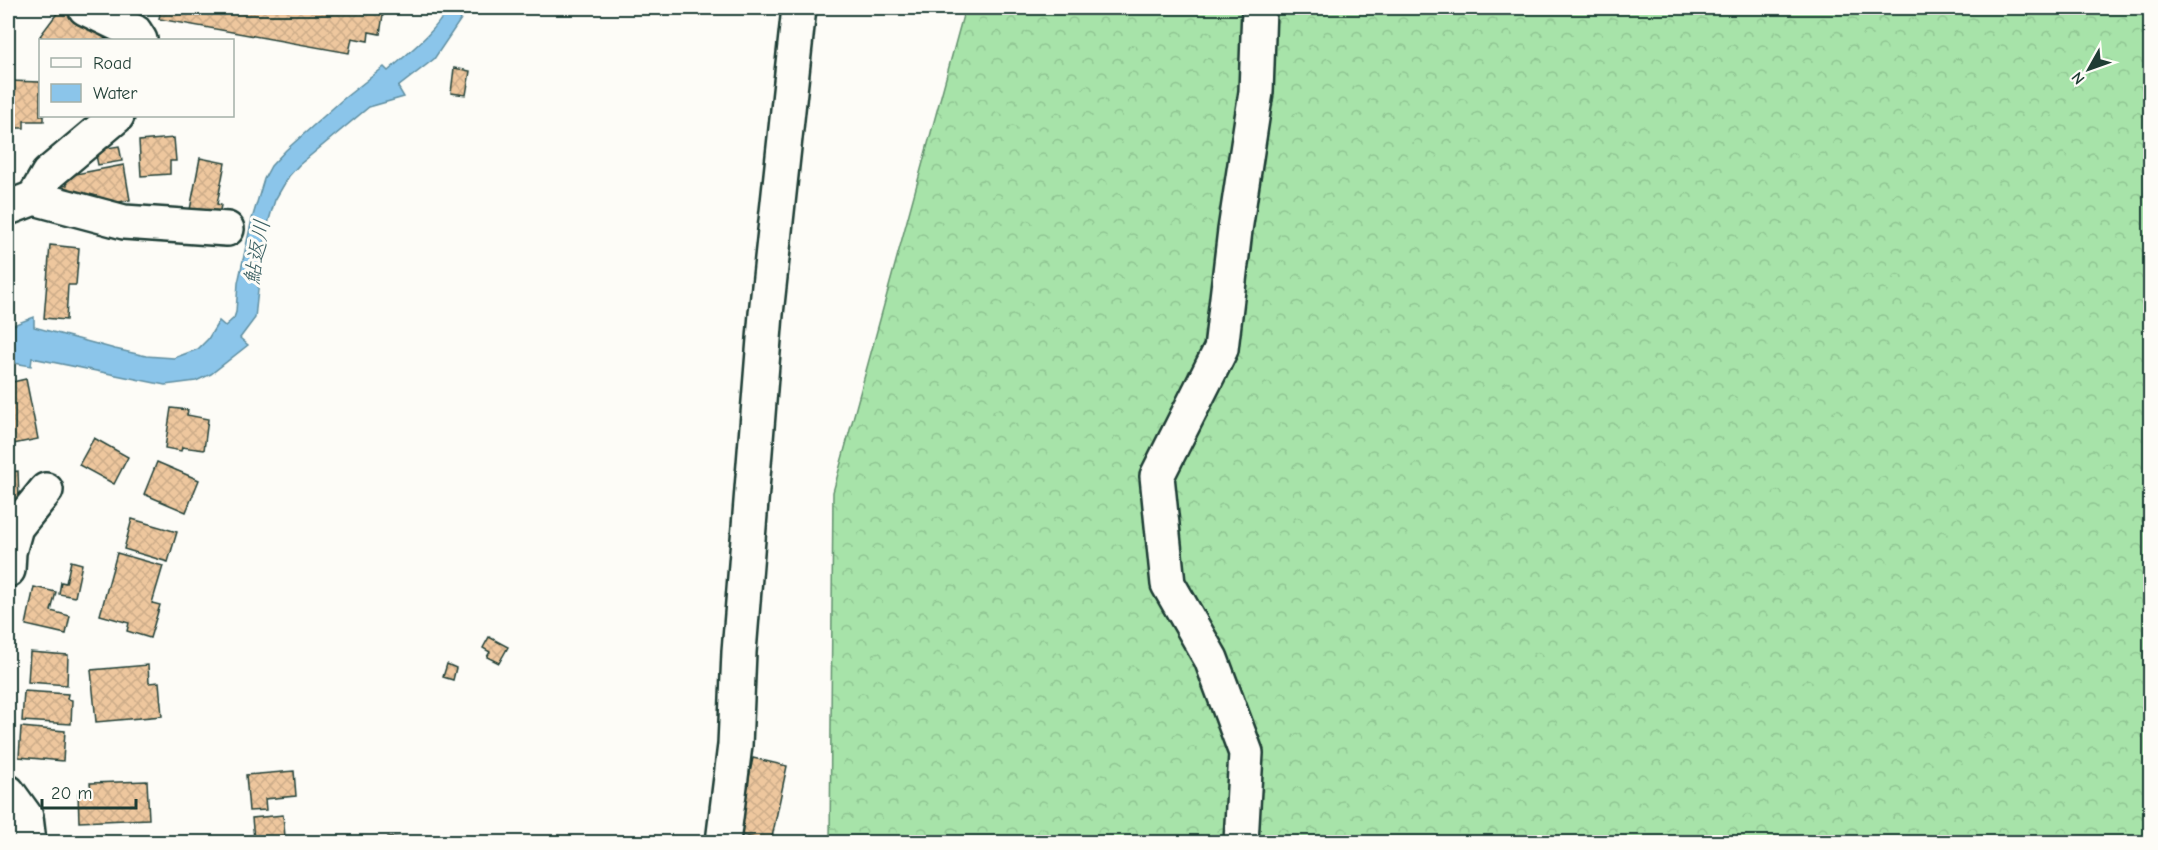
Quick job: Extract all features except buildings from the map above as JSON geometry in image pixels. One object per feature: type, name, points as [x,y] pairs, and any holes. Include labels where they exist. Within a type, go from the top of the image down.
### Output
[{"type":"street","points":[[86,8],[135,32],[139,39]]},
{"type":"street","points":[[723,843],[735,745],[739,652],[766,314],[799,8]]},
{"type":"street","points":[[1240,843],[1246,753],[1211,659],[1168,584],[1157,476],[1221,349],[1235,230],[1256,92],[1259,8]]},
{"type":"street","points":[[21,203],[48,174],[116,117]]},
{"type":"street","points":[[21,203],[124,222],[227,229]]},
{"type":"street","points":[[8,570],[9,552],[16,527],[46,490]]},
{"type":"street","points":[[8,792],[26,818],[29,843]]},
{"type":"green space","points":[[965,8],[2150,8],[2150,842],[830,842],[833,492]]},
{"type":"water","name":"鮎返川","points":[[448,8],[466,8],[434,59],[398,87],[404,97],[369,107],[289,176],[275,200],[269,220],[261,262],[255,318],[240,338],[248,345],[211,374],[196,381],[165,385],[32,358],[31,366],[8,362],[8,327],[34,317],[34,327],[146,356],[174,358],[198,349],[208,339],[219,321],[225,326],[234,318],[238,283],[252,219],[264,179],[271,166],[342,100],[384,67],[388,71],[413,50],[436,26]]}]
